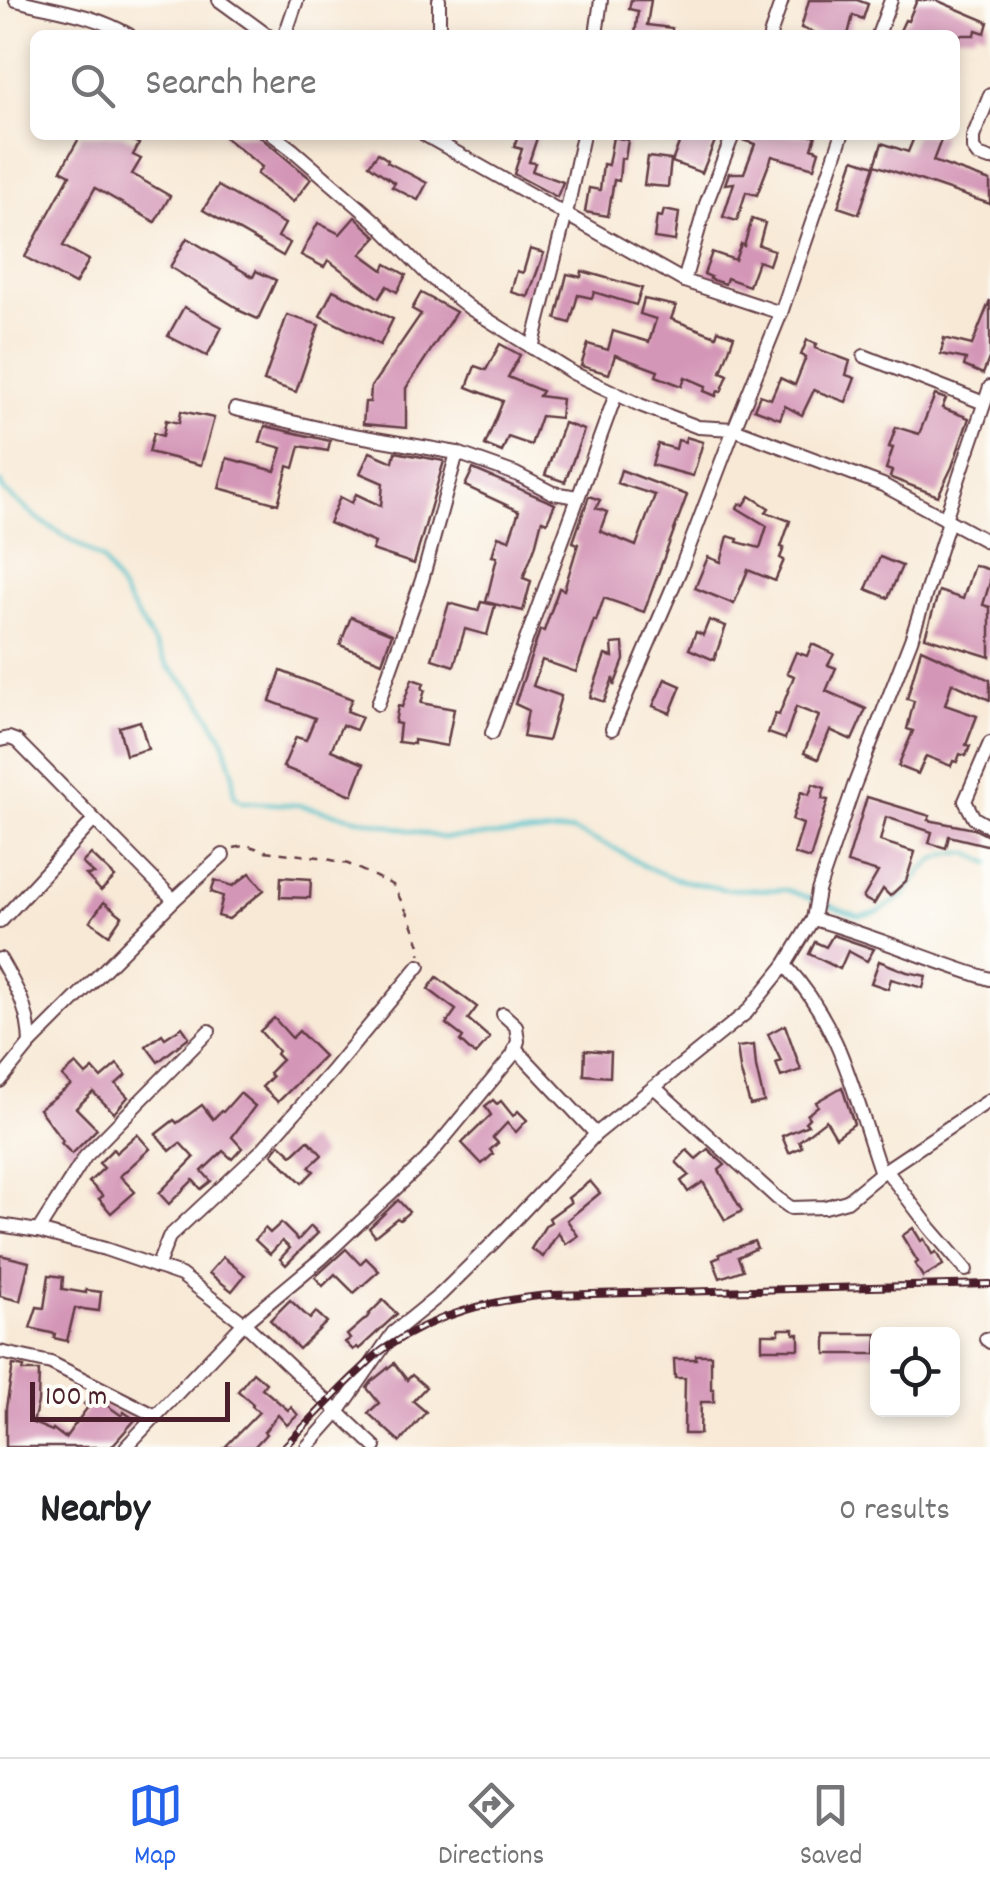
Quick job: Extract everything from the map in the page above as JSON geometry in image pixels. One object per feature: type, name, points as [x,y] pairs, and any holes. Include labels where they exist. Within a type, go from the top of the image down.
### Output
[{"type":"street","points":[[16,0],[76,6],[121,30]]},
{"type":"street","points":[[219,0],[260,30]]},
{"type":"street","points":[[288,30],[297,0]]},
{"type":"street","points":[[439,30],[440,0]]},
{"type":"street","points":[[597,30],[601,0]]},
{"type":"street","points":[[772,30],[782,0]]},
{"type":"street","points":[[880,30],[891,0]]},
{"type":"street","points":[[990,95],[973,137],[973,148],[990,159]]},
{"type":"street","points":[[280,140],[374,220],[429,276],[472,309],[573,373],[698,428],[734,428],[882,485],[990,543]]},
{"type":"street","points":[[443,140],[684,281],[781,314]]},
{"type":"street","points":[[532,348],[582,140]]},
{"type":"street","points":[[684,281],[706,204],[731,140]]},
{"type":"street","points":[[612,729],[681,568],[781,314],[840,140]]},
{"type":"street","points":[[864,356],[984,403]]},
{"type":"street","points":[[307,1447],[340,1412],[393,1333],[440,1294],[596,1134],[746,1012],[785,966],[813,914],[854,786],[910,640],[990,387]]},
{"type":"street","points":[[492,733],[616,394]]},
{"type":"street","points":[[236,409],[336,432],[457,452],[553,493],[578,496]]},
{"type":"street","points":[[378,704],[422,580],[457,452]]},
{"type":"street","points":[[0,740],[17,741],[174,900]]},
{"type":"street","points":[[990,743],[965,801],[974,818],[990,827]]},
{"type":"street","points":[[0,922],[94,820]]},
{"type":"street","points":[[1,1077],[223,855]]},
{"type":"street","points":[[813,914],[943,965],[990,979]]},
{"type":"street","points":[[0,959],[26,1005],[30,1044]]},
{"type":"street","points":[[156,1267],[169,1237],[261,1150],[418,966]]},
{"type":"street","points":[[785,966],[833,1032],[884,1171],[966,1270]]},
{"type":"street","points":[[126,1447],[244,1323],[322,1258],[426,1160],[513,1055],[518,1041],[516,1026],[503,1014]]},
{"type":"street","points":[[38,1231],[85,1157],[209,1031]]},
{"type":"street","points":[[515,1048],[596,1134]]},
{"type":"street","points":[[654,1087],[792,1208],[825,1207],[847,1201],[884,1171],[990,1100]]},
{"type":"street","points":[[0,1225],[106,1249],[180,1276],[244,1323],[375,1447]]},
{"type":"street","points":[[0,1352],[51,1363],[156,1416]]},
{"type":"path","points":[[223,855],[248,845],[264,851],[320,857],[348,864],[393,885],[420,948],[418,966]]},
{"type":"building","points":[[631,0],[651,0],[647,25],[672,30],[636,30],[638,11],[629,9]]},
{"type":"building","points":[[809,0],[857,0],[868,4],[863,19],[853,15],[849,30],[801,28]]},
{"type":"building","points":[[917,0],[936,0],[988,22],[985,33],[976,30],[975,35],[960,35],[960,30],[900,30]]},
{"type":"building","points":[[78,140],[132,140],[139,144],[133,155],[141,159],[132,174],[170,196],[155,222],[95,188],[63,246],[89,260],[75,284],[25,257],[70,175],[61,170]]},
{"type":"building","points":[[228,140],[264,140],[311,179],[293,202],[257,174],[262,167]]},
{"type":"building","points":[[516,140],[536,140],[529,162],[535,163],[532,171],[563,182],[557,197],[514,174],[522,149],[514,147]]},
{"type":"building","points":[[612,140],[628,140],[619,181],[614,180],[608,216],[585,212],[589,188],[600,190],[603,164],[608,165]]},
{"type":"building","points":[[680,140],[715,141],[702,173],[672,162]]},
{"type":"building","points":[[742,140],[814,140],[812,148],[819,151],[814,168],[772,156],[757,195],[746,192],[737,221],[723,217],[734,183],[725,184],[729,173],[744,173],[755,144]]},
{"type":"building","points":[[913,140],[941,140],[933,161],[990,181],[990,204],[875,165],[882,143],[908,152]]},
{"type":"building","points":[[378,153],[427,183],[418,200],[392,187],[395,183],[369,165]]},
{"type":"building","points":[[648,157],[671,160],[668,187],[644,185]]},
{"type":"building","points":[[854,159],[875,166],[859,214],[838,207]]},
{"type":"building","points":[[218,186],[285,224],[278,237],[290,243],[283,256],[203,210]]},
{"type":"building","points":[[664,210],[679,213],[675,241],[654,238],[657,216],[662,217]]},
{"type":"building","points":[[355,217],[377,237],[361,254],[383,270],[386,264],[406,275],[397,292],[387,286],[379,298],[328,260],[324,267],[301,255],[318,223],[340,234]]},
{"type":"building","points":[[752,219],[765,223],[759,245],[774,250],[769,265],[758,261],[749,286],[727,278],[725,284],[710,279],[704,274],[712,252],[735,260]]},
{"type":"building","points":[[187,238],[253,277],[256,271],[276,280],[258,319],[170,267]]},
{"type":"building","points":[[530,249],[544,253],[528,297],[511,292],[517,271],[523,273]]},
{"type":"building","points":[[582,271],[642,288],[636,305],[594,292],[592,298],[578,295],[570,323],[556,319],[567,274],[581,277]]},
{"type":"building","points":[[333,290],[393,319],[380,345],[320,316]]},
{"type":"building","points":[[421,293],[456,312],[406,388],[406,428],[363,424],[371,387],[421,314],[412,309]]},
{"type":"building","points":[[644,299],[676,306],[671,319],[716,336],[718,330],[734,336],[721,372],[728,375],[716,396],[704,391],[706,386],[685,377],[682,386],[656,376],[658,371],[615,355],[609,374],[581,366],[588,344],[608,350],[613,331],[649,342],[656,319],[640,314]]},
{"type":"building","points":[[990,300],[990,356],[983,374],[964,366],[966,359],[941,354],[944,338],[972,345]]},
{"type":"building","points":[[184,307],[222,327],[207,356],[168,336]]},
{"type":"building","points":[[287,315],[319,325],[296,392],[264,381]]},
{"type":"building","points":[[807,340],[817,344],[815,348],[850,361],[846,375],[855,378],[846,402],[814,390],[802,415],[785,406],[780,419],[754,409],[760,395],[771,399],[780,378],[795,385],[806,357],[801,355]]},
{"type":"building","points":[[500,344],[520,355],[508,377],[542,391],[539,396],[562,399],[560,418],[541,416],[531,445],[508,437],[502,452],[485,445],[503,401],[467,387],[475,366],[486,370]]},
{"type":"building","points":[[935,395],[946,399],[942,408],[969,418],[938,496],[890,477],[892,471],[886,469],[896,427],[919,434]]},
{"type":"building","points":[[181,411],[214,418],[201,465],[149,452],[154,433],[163,436],[166,420],[179,423]]},
{"type":"building","points":[[564,423],[584,430],[565,482],[545,475]]},
{"type":"building","points":[[265,426],[330,441],[328,451],[300,446],[294,468],[288,466],[278,504],[219,488],[227,458],[275,471],[282,448],[260,442]]},
{"type":"building","points":[[686,437],[703,442],[693,476],[652,465],[658,444],[676,449],[678,440],[685,442]]},
{"type":"building","points":[[370,452],[393,462],[395,452],[444,461],[414,564],[372,550],[375,543],[329,523],[340,497],[352,503],[356,494],[381,506],[383,483],[360,473]]},
{"type":"building","points":[[473,469],[555,504],[547,522],[542,520],[523,578],[531,581],[523,611],[486,602],[498,536],[509,540],[519,511],[465,486]]},
{"type":"building","points":[[621,470],[687,495],[644,612],[604,598],[576,672],[542,660],[533,686],[561,696],[548,741],[523,737],[528,710],[515,704],[540,630],[544,631],[559,588],[564,590],[578,544],[573,542],[589,496],[600,500],[596,508],[607,512],[600,531],[636,546],[655,495],[617,483]]},
{"type":"building","points":[[750,496],[769,508],[766,512],[790,521],[781,547],[784,548],[780,558],[784,560],[775,581],[748,570],[734,604],[695,588],[708,557],[721,562],[728,536],[760,548],[767,526],[737,508]]},
{"type":"building","points":[[880,557],[902,566],[888,598],[866,589]]},
{"type":"building","points":[[974,565],[990,570],[983,605],[990,607],[990,657],[925,637],[939,591],[963,599]]},
{"type":"building","points":[[481,602],[495,605],[487,635],[465,629],[454,666],[432,659],[449,603],[478,611]]},
{"type":"building","points":[[351,617],[392,634],[382,662],[340,645]]},
{"type":"building","points":[[709,620],[726,626],[714,660],[689,649],[696,632],[703,635]]},
{"type":"building","points":[[623,643],[624,660],[614,686],[613,678],[604,702],[590,697],[605,655],[613,657],[612,644]]},
{"type":"building","points":[[812,644],[834,654],[828,665],[836,668],[826,691],[866,709],[852,740],[830,730],[818,759],[804,753],[819,716],[796,707],[785,739],[768,733],[794,676],[787,673],[796,652],[807,656]]},
{"type":"building","points":[[921,649],[990,680],[990,700],[952,683],[945,705],[977,716],[966,745],[970,746],[966,756],[960,754],[951,766],[926,756],[918,774],[898,766],[913,731],[907,729],[914,701],[907,699]]},
{"type":"building","points":[[281,671],[352,699],[347,711],[362,717],[356,730],[342,725],[331,750],[364,764],[352,795],[283,767],[296,737],[306,740],[315,718],[270,701]]},
{"type":"building","points":[[412,679],[424,683],[421,703],[454,709],[447,746],[414,740],[414,744],[398,742],[398,706],[402,707]]},
{"type":"building","points":[[665,679],[681,686],[670,713],[653,706]]},
{"type":"building","points":[[140,721],[148,749],[126,755],[119,727]]},
{"type":"building","points":[[813,784],[825,788],[822,799],[828,800],[810,859],[794,854],[803,824],[792,820],[801,792],[809,795]]},
{"type":"building","points":[[867,797],[930,816],[928,820],[974,829],[990,837],[990,846],[949,836],[946,848],[929,843],[932,832],[886,817],[880,841],[915,852],[906,881],[890,896],[883,889],[874,904],[863,898],[878,872],[847,863]]},
{"type":"building","points":[[91,854],[115,877],[101,891],[86,875],[94,874],[82,863]]},
{"type":"building","points":[[250,873],[264,890],[229,919],[218,916],[223,896],[211,892],[215,880],[233,886]]},
{"type":"building","points":[[281,877],[311,879],[310,898],[280,897]]},
{"type":"building","points":[[104,902],[122,916],[109,935],[90,921]]},
{"type":"building","points":[[833,935],[874,949],[867,961],[848,951],[840,969],[809,954],[815,942],[826,947]]},
{"type":"building","points":[[879,961],[926,976],[923,988],[891,979],[888,989],[871,983]]},
{"type":"building","points":[[437,977],[477,1007],[468,1019],[490,1038],[475,1055],[460,1041],[463,1037],[446,1024],[456,1010],[428,989]]},
{"type":"building","points":[[274,1018],[292,1038],[299,1031],[324,1056],[278,1102],[262,1087],[282,1060],[260,1031]]},
{"type":"building","points":[[785,1025],[801,1070],[781,1077],[776,1063],[781,1061],[768,1034]]},
{"type":"building","points":[[182,1027],[189,1037],[158,1062],[146,1046],[162,1034],[165,1038]]},
{"type":"building","points":[[754,1045],[764,1102],[750,1105],[737,1047]]},
{"type":"building","points":[[585,1050],[611,1052],[610,1077],[584,1075]]},
{"type":"building","points":[[76,1064],[86,1075],[93,1069],[101,1078],[117,1064],[126,1075],[116,1084],[128,1097],[114,1113],[93,1092],[76,1108],[97,1129],[72,1154],[39,1109],[71,1085],[62,1076]]},
{"type":"building","points":[[842,1087],[854,1124],[836,1137],[826,1120],[799,1141],[802,1147],[789,1153],[782,1136],[808,1125],[807,1115],[818,1106],[816,1102]]},
{"type":"building","points":[[240,1093],[255,1106],[232,1137],[242,1148],[232,1159],[223,1151],[202,1171],[211,1181],[201,1189],[193,1180],[169,1204],[159,1193],[194,1158],[180,1143],[170,1151],[156,1134],[202,1105],[213,1119]]},
{"type":"building","points":[[493,1100],[497,1104],[501,1101],[513,1116],[518,1111],[527,1120],[516,1132],[507,1123],[493,1138],[498,1143],[490,1150],[493,1154],[482,1164],[462,1143],[491,1115],[485,1106]]},
{"type":"building","points":[[137,1134],[150,1149],[120,1176],[135,1192],[111,1213],[99,1199],[103,1196],[89,1182],[104,1168],[99,1163],[113,1149],[116,1153]]},
{"type":"building","points":[[308,1140],[322,1155],[309,1167],[314,1171],[302,1183],[272,1154],[280,1144],[292,1155]]},
{"type":"building","points":[[708,1149],[725,1165],[719,1170],[742,1211],[725,1220],[703,1182],[688,1192],[681,1181],[689,1175],[676,1162],[687,1150],[696,1159]]},
{"type":"building","points":[[590,1181],[600,1193],[567,1220],[578,1236],[566,1244],[558,1233],[543,1257],[531,1249],[551,1222],[549,1218]]},
{"type":"building","points":[[398,1200],[409,1212],[375,1236],[369,1228]]},
{"type":"building","points":[[281,1223],[298,1240],[311,1226],[318,1233],[286,1265],[280,1259],[290,1248],[282,1241],[270,1254],[255,1240],[265,1228],[270,1233]]},
{"type":"building","points":[[913,1228],[943,1265],[923,1277],[902,1236]]},
{"type":"building","points":[[754,1241],[757,1248],[738,1257],[743,1270],[720,1278],[713,1260]]},
{"type":"building","points":[[346,1249],[360,1264],[366,1258],[379,1271],[354,1293],[335,1274],[323,1286],[315,1277]]},
{"type":"building","points":[[0,1255],[29,1262],[20,1301],[0,1296]]},
{"type":"building","points":[[223,1257],[245,1275],[232,1291],[209,1273]]},
{"type":"building","points":[[49,1275],[63,1277],[62,1289],[101,1292],[99,1311],[75,1308],[67,1341],[30,1328],[37,1307],[44,1308]]},
{"type":"building","points":[[290,1300],[310,1319],[316,1312],[327,1322],[299,1349],[270,1320]]},
{"type":"building","points":[[383,1300],[397,1314],[359,1349],[353,1350],[345,1342],[350,1339],[347,1335]]},
{"type":"building","points":[[779,1329],[794,1329],[794,1334],[799,1334],[799,1349],[762,1349],[762,1334],[779,1334]]},
{"type":"building","points":[[826,1334],[870,1334],[870,1354],[826,1354]]},
{"type":"building","points":[[696,1355],[711,1355],[714,1402],[701,1402],[700,1434],[684,1434],[685,1378],[675,1378],[674,1359],[696,1359]]},
{"type":"building","points":[[394,1363],[407,1380],[412,1375],[426,1387],[413,1401],[426,1412],[400,1442],[368,1413],[379,1403],[367,1388]]},
{"type":"building","points":[[13,1365],[24,1367],[23,1371],[39,1371],[33,1423],[53,1429],[65,1438],[88,1407],[84,1404],[91,1394],[122,1416],[124,1412],[135,1420],[111,1447],[6,1447],[6,1408]]},
{"type":"building","points":[[253,1372],[266,1383],[262,1388],[298,1415],[287,1425],[278,1415],[254,1447],[225,1447],[259,1412],[238,1391]]},
{"type":"waterway","points":[[0,482],[4,491],[41,521],[102,559],[168,666],[199,698],[223,739],[233,772],[234,795],[242,802],[298,805],[443,838],[572,831],[675,879],[723,889],[787,890],[859,916],[878,912],[905,895],[935,859],[951,853],[968,853],[990,863]]},
{"type":"railway","points":[[284,1447],[384,1349],[423,1326],[485,1305],[551,1295],[990,1284]]}]
